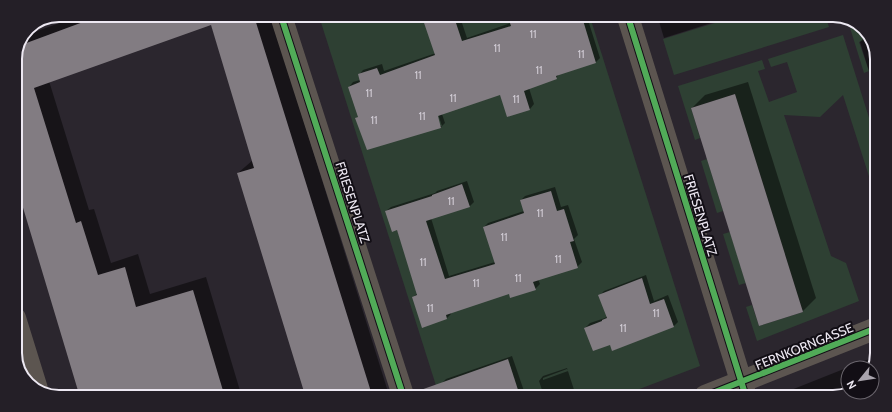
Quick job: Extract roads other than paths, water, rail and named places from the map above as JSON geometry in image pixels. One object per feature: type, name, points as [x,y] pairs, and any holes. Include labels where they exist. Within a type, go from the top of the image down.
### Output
[{"type":"street","name":"FRIESENPLATZ","points":[[284,22],[401,390]]},
{"type":"street","name":"FRIESENPLATZ","points":[[629,22],[743,390]]},
{"type":"street","name":"FERNKORNGASSE","points":[[743,390],[870,331]]},
{"type":"street","points":[[22,352],[32,378]]}]
